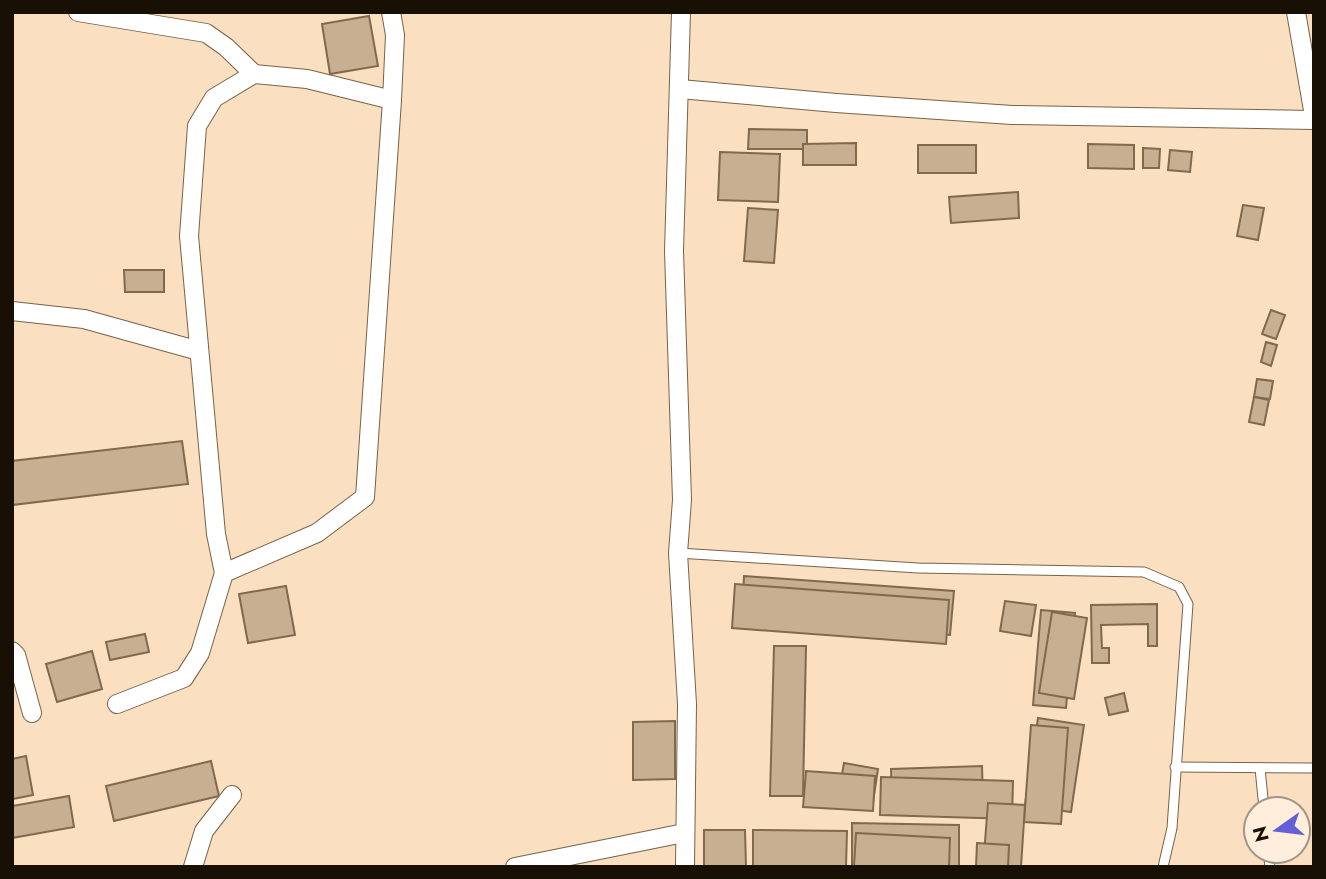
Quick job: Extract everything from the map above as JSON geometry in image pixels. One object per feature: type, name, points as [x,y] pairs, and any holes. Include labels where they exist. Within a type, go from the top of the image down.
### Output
[{"type":"street","points":[[78,12],[206,33],[226,47],[254,74]]},
{"type":"street","points":[[224,573],[317,533],[365,497],[392,100],[395,35],[391,12]]},
{"type":"street","points":[[681,12],[674,251],[682,499],[678,553],[687,704],[685,867]]},
{"type":"street","points":[[680,89],[1012,115],[1314,118],[1296,12]]},
{"type":"street","points":[[117,704],[184,678],[200,653],[224,573],[216,534],[189,236],[198,126],[215,98],[254,74],[307,79],[392,100]]},
{"type":"street","points":[[12,311],[84,318],[199,351]]},
{"type":"street","points":[[12,651],[16,655],[32,713]]},
{"type":"street","points":[[193,867],[204,831],[232,795]]},
{"type":"street","points":[[515,867],[684,833]]},
{"type":"lane","points":[[678,553],[918,568],[1144,572],[1180,587],[1188,604],[1172,828],[1163,867]]},
{"type":"lane","points":[[1175,767],[1314,768]]},
{"type":"lane","points":[[1260,768],[1263,795]]},
{"type":"building","points":[[369,16],[378,66],[330,74],[322,24]]},
{"type":"building","points":[[749,129],[807,130],[807,149],[748,149]]},
{"type":"building","points":[[856,143],[856,165],[803,165],[803,144]]},
{"type":"building","points":[[1088,144],[1134,145],[1134,169],[1088,168]]},
{"type":"building","points":[[918,145],[976,145],[976,173],[918,173]]},
{"type":"building","points":[[1143,148],[1160,149],[1159,168],[1143,168]]},
{"type":"building","points":[[1170,150],[1192,152],[1190,172],[1168,170]]},
{"type":"building","points":[[720,152],[780,154],[778,202],[718,200]]},
{"type":"building","points":[[1018,192],[1019,218],[951,223],[949,197]]},
{"type":"building","points":[[1243,205],[1264,208],[1258,240],[1237,236]]},
{"type":"building","points":[[748,208],[778,210],[774,263],[744,261]]},
{"type":"building","points":[[124,270],[164,270],[164,292],[125,292]]},
{"type":"building","points":[[1271,310],[1285,315],[1276,339],[1262,334]]},
{"type":"building","points":[[1266,342],[1277,345],[1271,366],[1261,362]]},
{"type":"building","points":[[1257,379],[1273,381],[1270,399],[1254,397]]},
{"type":"building","points":[[1254,397],[1269,400],[1264,425],[1249,422]]},
{"type":"building","points":[[182,441],[188,484],[12,505],[12,461]]},
{"type":"building","points":[[744,576],[954,591],[950,635],[742,619]]},
{"type":"building","points":[[735,584],[949,600],[946,644],[732,628]]},
{"type":"building","points":[[286,586],[295,635],[248,643],[239,594]]},
{"type":"building","points":[[1005,601],[1036,605],[1031,636],[1000,631]]},
{"type":"building","points":[[1157,604],[1157,646],[1148,646],[1148,624],[1101,625],[1102,648],[1109,648],[1109,663],[1092,663],[1091,605]]},
{"type":"building","points":[[1041,610],[1075,613],[1066,708],[1033,705]]},
{"type":"building","points":[[1052,612],[1087,618],[1074,699],[1039,693]]},
{"type":"building","points":[[145,634],[149,652],[110,660],[106,642]]},
{"type":"building","points":[[774,646],[806,646],[803,796],[770,796]]},
{"type":"building","points":[[92,651],[102,689],[57,702],[46,664]]},
{"type":"building","points":[[1124,693],[1128,711],[1109,715],[1105,698]]},
{"type":"building","points":[[1038,718],[1084,725],[1071,812],[1025,805]]},
{"type":"building","points":[[675,721],[675,779],[633,780],[633,722]]},
{"type":"building","points":[[1031,725],[1068,728],[1061,824],[1024,822]]},
{"type":"building","points":[[26,756],[33,795],[13,799],[12,759]]},
{"type":"building","points":[[211,761],[219,796],[114,821],[106,786]]},
{"type":"building","points":[[844,763],[878,769],[872,809],[837,803]]},
{"type":"building","points":[[982,766],[983,800],[892,802],[891,769]]},
{"type":"building","points":[[806,771],[875,776],[873,811],[803,807]]},
{"type":"building","points":[[881,777],[1013,781],[1012,819],[880,815]]},
{"type":"building","points":[[69,796],[74,827],[12,838],[12,806]]},
{"type":"building","points":[[988,803],[1025,805],[1021,867],[983,867]]},
{"type":"building","points":[[852,823],[959,825],[959,867],[852,867]]},
{"type":"building","points":[[704,830],[745,830],[746,867],[704,867]]},
{"type":"building","points":[[753,830],[847,831],[846,867],[753,867]]},
{"type":"building","points":[[856,833],[950,838],[949,867],[854,867]]},
{"type":"building","points":[[977,843],[1009,845],[1008,867],[976,867]]}]
